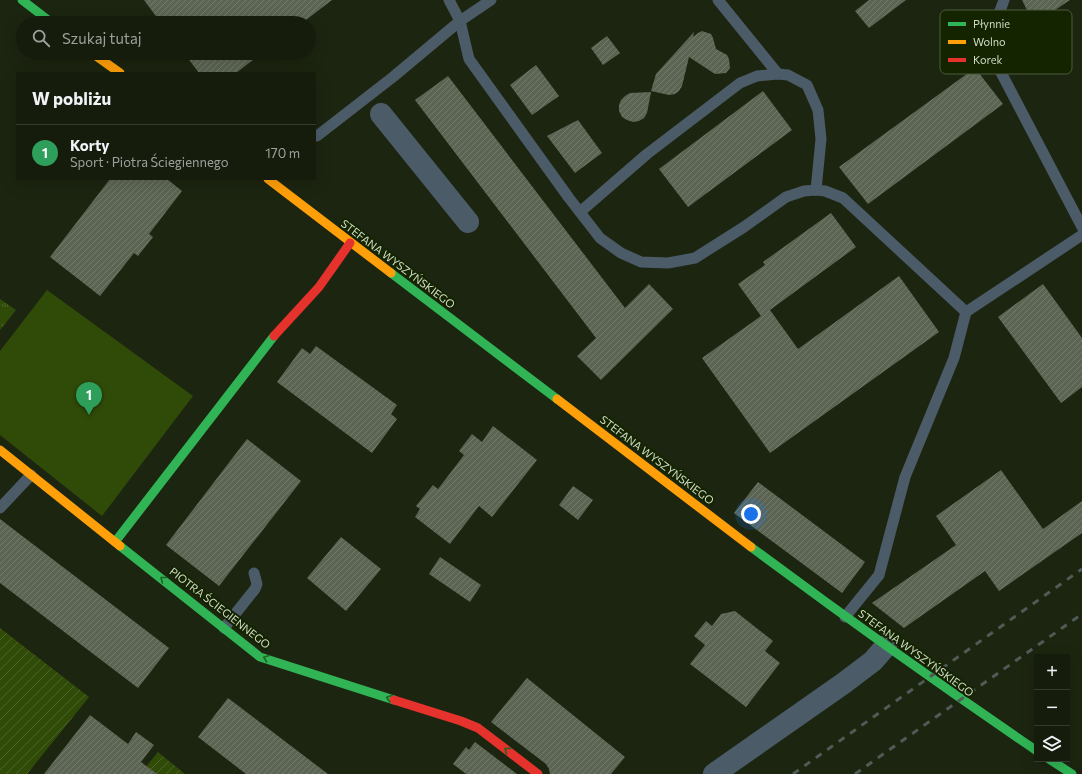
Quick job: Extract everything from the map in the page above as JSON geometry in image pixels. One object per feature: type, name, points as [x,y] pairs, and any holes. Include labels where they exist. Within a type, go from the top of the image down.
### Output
[{"type":"street","points":[[22,0],[43,16]]},
{"type":"street","points":[[102,60],[119,72]]},
{"type":"street","points":[[381,114],[468,222]]},
{"type":"street","name":"STEFANA WYSZYŃSKIEGO","points":[[269,180],[350,243],[845,617],[1034,749]]},
{"type":"street","points":[[115,542],[276,333],[318,287],[350,243]]},
{"type":"street","name":"PIOTRA ŚCIEGIENNEGO","points":[[0,450],[260,657],[461,721],[478,728],[538,774]]},
{"type":"street","points":[[714,774],[844,683],[873,660],[886,646]]},
{"type":"street","points":[[1054,762],[1072,774]]},
{"type":"lane","points":[[449,0],[460,21],[469,59],[600,238],[621,253],[640,262],[668,263],[695,258],[744,227],[786,197],[804,191],[824,191],[843,198],[966,312]]},
{"type":"lane","points":[[317,136],[460,21],[491,0]]},
{"type":"lane","points":[[718,0],[778,74]]},
{"type":"lane","points":[[1000,10],[1004,0]]},
{"type":"lane","points":[[580,212],[648,154],[740,84],[757,76],[778,74],[788,75],[807,85],[818,110],[821,139],[816,190]]},
{"type":"lane","points":[[1002,74],[1082,228]]},
{"type":"lane","points":[[367,97],[381,114]]},
{"type":"lane","points":[[845,617],[879,575],[905,477],[954,358],[966,312],[1082,235]]},
{"type":"lane","points":[[0,508],[31,475]]},
{"type":"lane","points":[[224,628],[255,589],[257,584],[254,573]]},
{"type":"green space","points":[[47,290],[193,396],[102,516],[0,435],[0,351]]},
{"type":"green space","points":[[0,299],[16,310],[0,330]]},
{"type":"green space","points":[[0,628],[89,697],[27,774],[0,774]]},
{"type":"green space","points":[[158,752],[185,774],[140,774]]},
{"type":"building","points":[[144,0],[332,0],[311,16],[156,16]]},
{"type":"building","points":[[869,0],[906,0],[869,28],[855,11]]},
{"type":"building","points":[[1022,0],[1070,0],[1055,10],[1027,10]]},
{"type":"building","points":[[702,31],[711,34],[716,49],[727,55],[730,68],[726,73],[715,74],[689,57],[682,86],[679,91],[675,94],[669,95],[651,91],[656,74],[694,32],[693,37]]},
{"type":"building","points":[[607,36],[620,53],[603,65],[591,48]]},
{"type":"building","points":[[189,60],[253,60],[237,72],[198,72]]},
{"type":"building","points":[[536,65],[559,96],[532,115],[510,85]]},
{"type":"building","points":[[967,74],[980,74],[1003,104],[868,204],[839,167]]},
{"type":"building","points":[[448,76],[625,308],[649,284],[673,309],[601,380],[577,356],[596,338],[415,100]]},
{"type":"building","points":[[763,91],[792,130],[688,207],[659,169]]},
{"type":"building","points":[[651,92],[647,113],[644,118],[633,122],[622,117],[619,111],[619,105],[625,96],[630,93]]},
{"type":"building","points":[[578,120],[602,153],[575,173],[547,136]]},
{"type":"building","points":[[109,180],[168,180],[182,191],[149,234],[153,237],[138,256],[134,253],[100,296],[50,257]]},
{"type":"building","points":[[831,213],[856,247],[770,310],[798,349],[899,276],[939,332],[770,453],[702,358],[761,316],[738,284],[765,265],[763,262]]},
{"type":"building","points":[[1043,284],[1082,338],[1082,387],[1061,403],[998,317]]},
{"type":"building","points":[[316,346],[397,405],[391,414],[397,419],[372,453],[277,382],[302,348],[310,354]]},
{"type":"building","points":[[493,426],[537,460],[492,517],[479,506],[450,544],[415,517],[420,509],[416,506],[433,485],[438,489],[464,455],[459,451],[472,434],[482,442]]},
{"type":"building","points":[[247,439],[301,481],[219,586],[166,545]]},
{"type":"building","points":[[1001,470],[1043,529],[1082,501],[1082,533],[999,591],[985,571],[904,628],[872,603],[956,545],[936,516]]},
{"type":"building","points":[[758,482],[865,562],[842,593],[734,513]]},
{"type":"building","points":[[573,486],[593,500],[578,520],[559,505]]},
{"type":"building","points":[[0,519],[169,648],[138,688],[0,583]]},
{"type":"building","points":[[341,537],[381,569],[346,611],[307,578]]},
{"type":"building","points":[[440,557],[481,585],[470,602],[429,574]]},
{"type":"building","points":[[735,611],[773,641],[765,651],[780,663],[746,707],[690,664],[705,645],[694,636],[706,621],[712,626],[721,614]]},
{"type":"building","points":[[527,678],[625,757],[611,774],[550,774],[546,764],[491,722]]},
{"type":"building","points":[[228,698],[328,774],[246,774],[198,737]]},
{"type":"building","points":[[90,715],[128,744],[136,732],[154,745],[141,762],[157,774],[44,774]]},
{"type":"building","points":[[475,742],[517,774],[466,774],[453,764],[466,747],[469,750]]},
{"type":"railway","points":[[793,774],[1082,569]]},
{"type":"railway","points":[[855,774],[1082,614]]},
{"type":"traffic: fast","points":[[22,0],[43,16]]},
{"type":"traffic: fast","points":[[391,273],[557,399]]},
{"type":"traffic: fast","points":[[115,542],[274,336]]},
{"type":"traffic: fast","points":[[120,546],[260,657],[394,700]]},
{"type":"traffic: fast","points":[[751,547],[893,650],[1034,749]]},
{"type":"traffic: fast","points":[[1054,762],[1072,774]]},
{"type":"traffic: slow","points":[[102,60],[119,72]]},
{"type":"traffic: slow","points":[[269,180],[391,273]]},
{"type":"traffic: slow","points":[[557,399],[751,547]]},
{"type":"traffic: slow","points":[[0,450],[120,546]]},
{"type":"traffic: jam","points":[[274,336],[319,287],[350,243]]},
{"type":"traffic: jam","points":[[394,700],[461,721],[478,728],[538,774]]},
{"type":"place","name":"Korty","points":[[89,415]]}]
